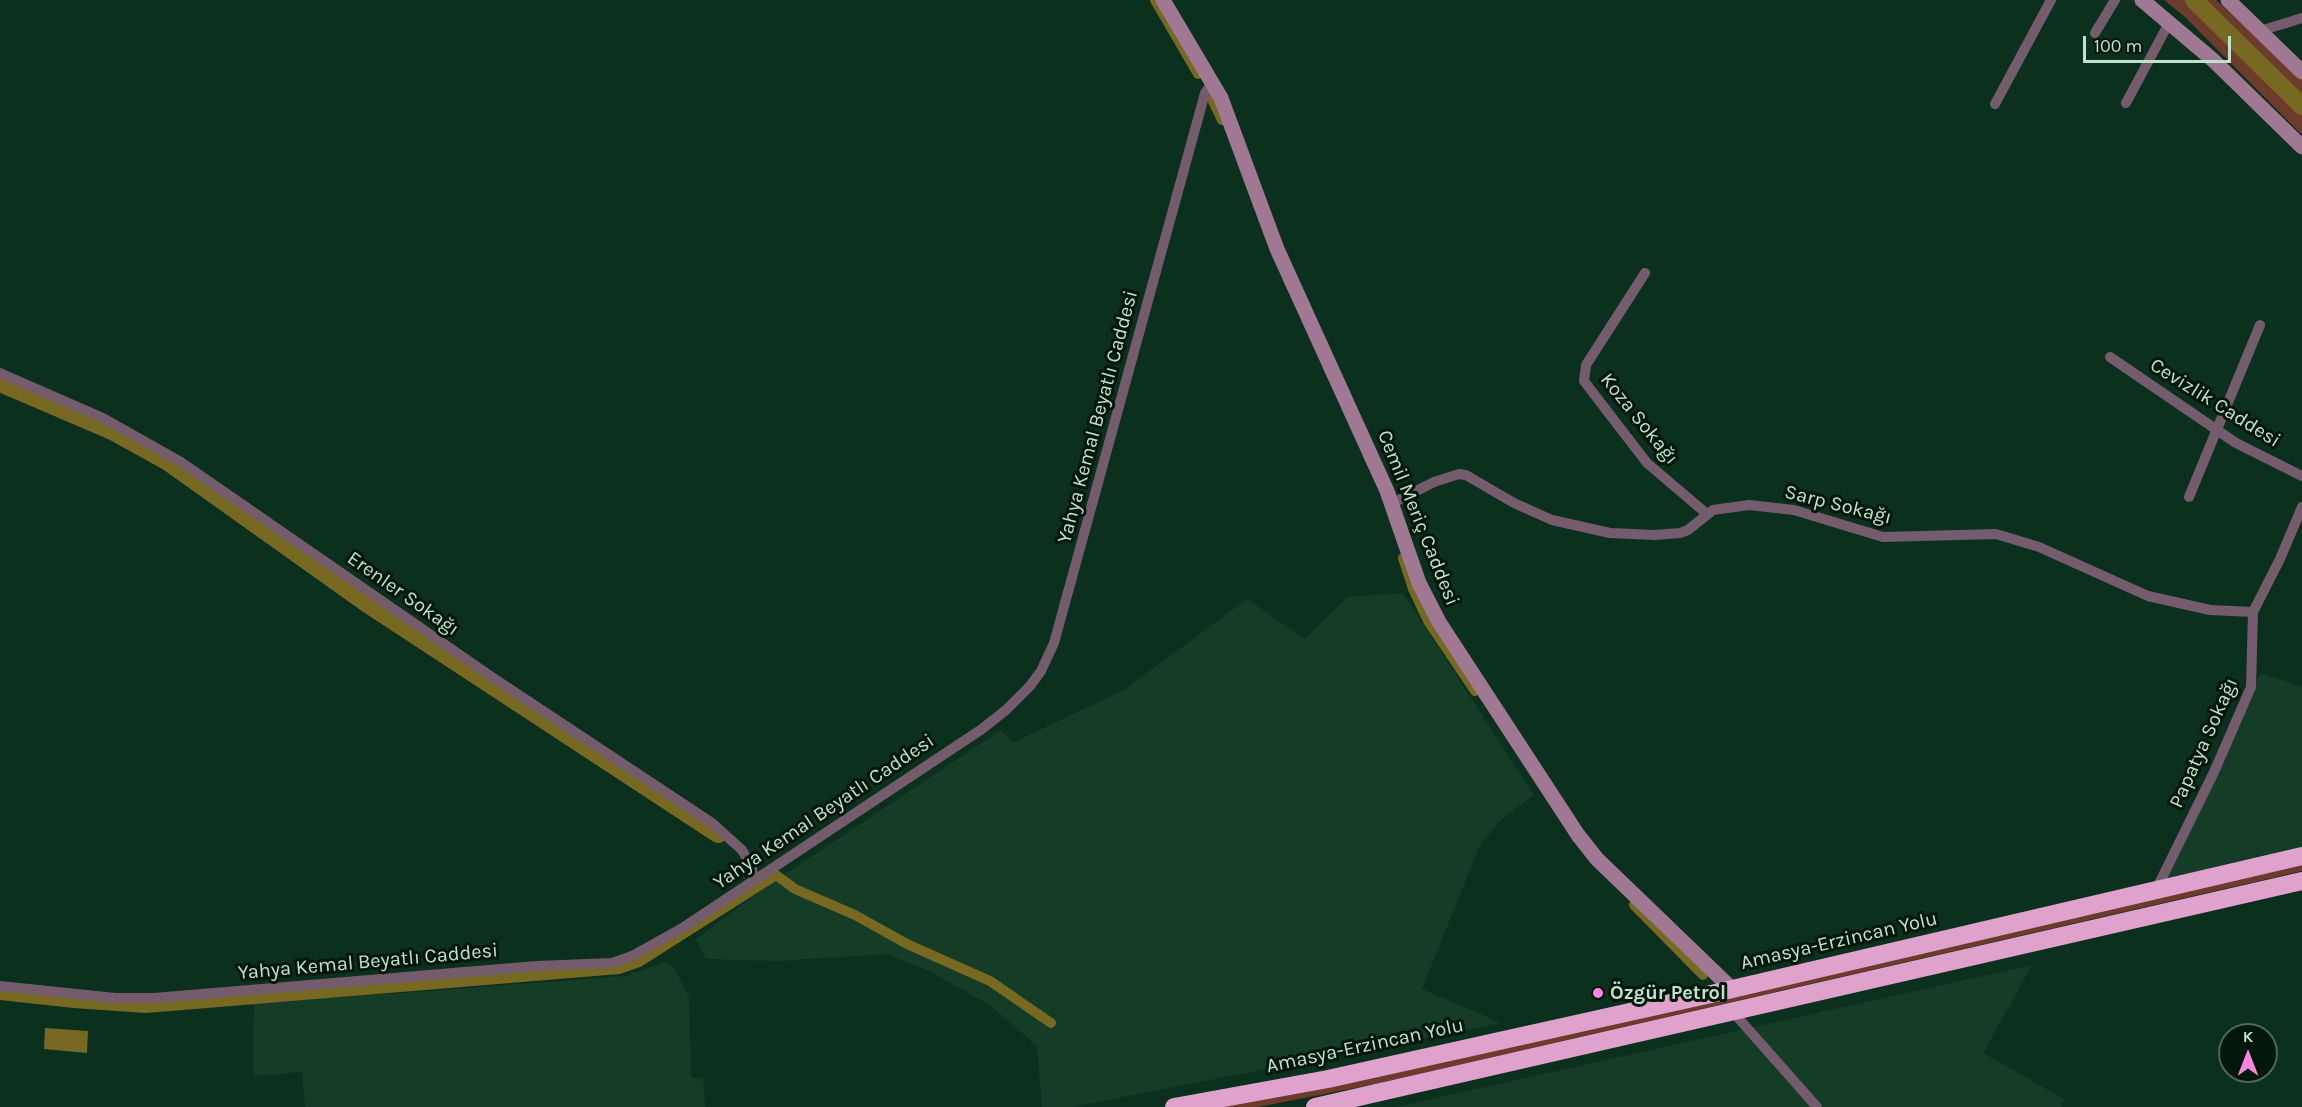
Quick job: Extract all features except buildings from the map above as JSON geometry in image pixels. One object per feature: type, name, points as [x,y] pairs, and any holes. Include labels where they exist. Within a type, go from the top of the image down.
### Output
[{"type":"highway","name":"Amasya-Erzincan Yolu","points":[[1174,1107],[1328,1079],[1732,989],[2302,856]]},
{"type":"highway","points":[[1315,1107],[2302,881]]},
{"type":"street","name":"Cemil Meriç Caddesi","points":[[1163,0],[1212,83],[1233,128],[1285,269],[1391,504],[1419,583],[1439,622],[1578,835],[1619,882],[1732,989]]},
{"type":"street","points":[[1995,104],[2051,0]]},
{"type":"street","points":[[2096,33],[2115,0]]},
{"type":"street","points":[[2142,0],[2170,21],[2213,60],[2302,147]]},
{"type":"street","points":[[2229,0],[2302,72]]},
{"type":"street","points":[[2260,31],[2302,18]]},
{"type":"street","points":[[2126,103],[2170,21]]},
{"type":"street","name":"Yahya Kemal Beyatlı Caddesi","points":[[0,986],[115,998],[154,998],[537,966],[612,963],[633,956],[663,939],[982,729],[1018,700],[1041,671],[1057,634],[1205,93],[1212,83]]},
{"type":"street","name":"Koza Sokağı","points":[[1645,273],[1586,365],[1584,381],[1647,463],[1707,514]]},
{"type":"street","points":[[2189,497],[2260,325]]},
{"type":"street","name":"Cevizlik Caddesi","points":[[2110,357],[2249,450],[2302,476]]},
{"type":"street","name":"Erenler Sokağı","points":[[0,373],[103,418],[181,462],[489,675],[712,824],[742,850],[752,868],[753,881]]},
{"type":"street","name":"Sarp Sokağı","points":[[1391,504],[1434,482],[1459,474],[1478,481],[1530,511],[1589,530],[1630,534],[1671,534],[1688,530],[1707,514],[1736,506],[1761,505],[1816,516],[1883,537],[1996,534],[2039,547],[2148,596],[2210,610],[2253,612]]},
{"type":"street","name":"Papatya Sokağı","points":[[2156,890],[2214,772],[2251,687],[2253,612],[2280,559],[2302,507]]},
{"type":"street","points":[[1733,1012],[1817,1107]]},
{"type":"shaded area","points":[[2164,0],[2216,0],[2302,80],[2302,135],[2185,17]]},
{"type":"shaded area","points":[[1403,593],[1534,795],[1503,818],[1480,845],[1422,989],[1501,1023],[1072,1107],[1042,1107],[1037,1046],[990,1005],[929,971],[888,954],[778,961],[706,959],[696,939],[767,886],[1001,730],[1012,743],[1124,690],[1247,599],[1304,639],[1348,597]]},
{"type":"shaded area","points":[[2260,673],[2302,687],[2302,850],[2163,883]]},
{"type":"shaded area","points":[[2302,865],[2302,871],[1375,1084],[1258,1107],[1223,1107],[1375,1077]]},
{"type":"shaded area","points":[[664,962],[674,967],[689,997],[691,1078],[703,1078],[705,1107],[305,1107],[302,1072],[253,1076],[254,1004],[626,976]]},
{"type":"shaded area","points":[[2032,965],[1983,1053],[2064,1099],[2061,1107],[1395,1107]]},
{"type":"shaded area","points":[[45,1028],[88,1031],[87,1053],[44,1049]]},
{"type":"waterway","points":[[1155,0],[1198,74]]},
{"type":"waterway","points":[[2194,0],[2302,106]]},
{"type":"waterway","points":[[1212,99],[1222,120]]},
{"type":"waterway","points":[[0,383],[112,431],[168,462],[366,603],[718,834]]},
{"type":"waterway","points":[[1403,558],[1413,589],[1428,621],[1475,691]]},
{"type":"waterway","points":[[0,995],[146,1008],[619,969],[639,962],[776,875],[795,889],[855,915],[907,944],[990,981],[1051,1023]]},
{"type":"waterway","points":[[1634,905],[1703,975]]},
{"type":"place","name":"Özgür Petrol","points":[[1598,993]]}]
